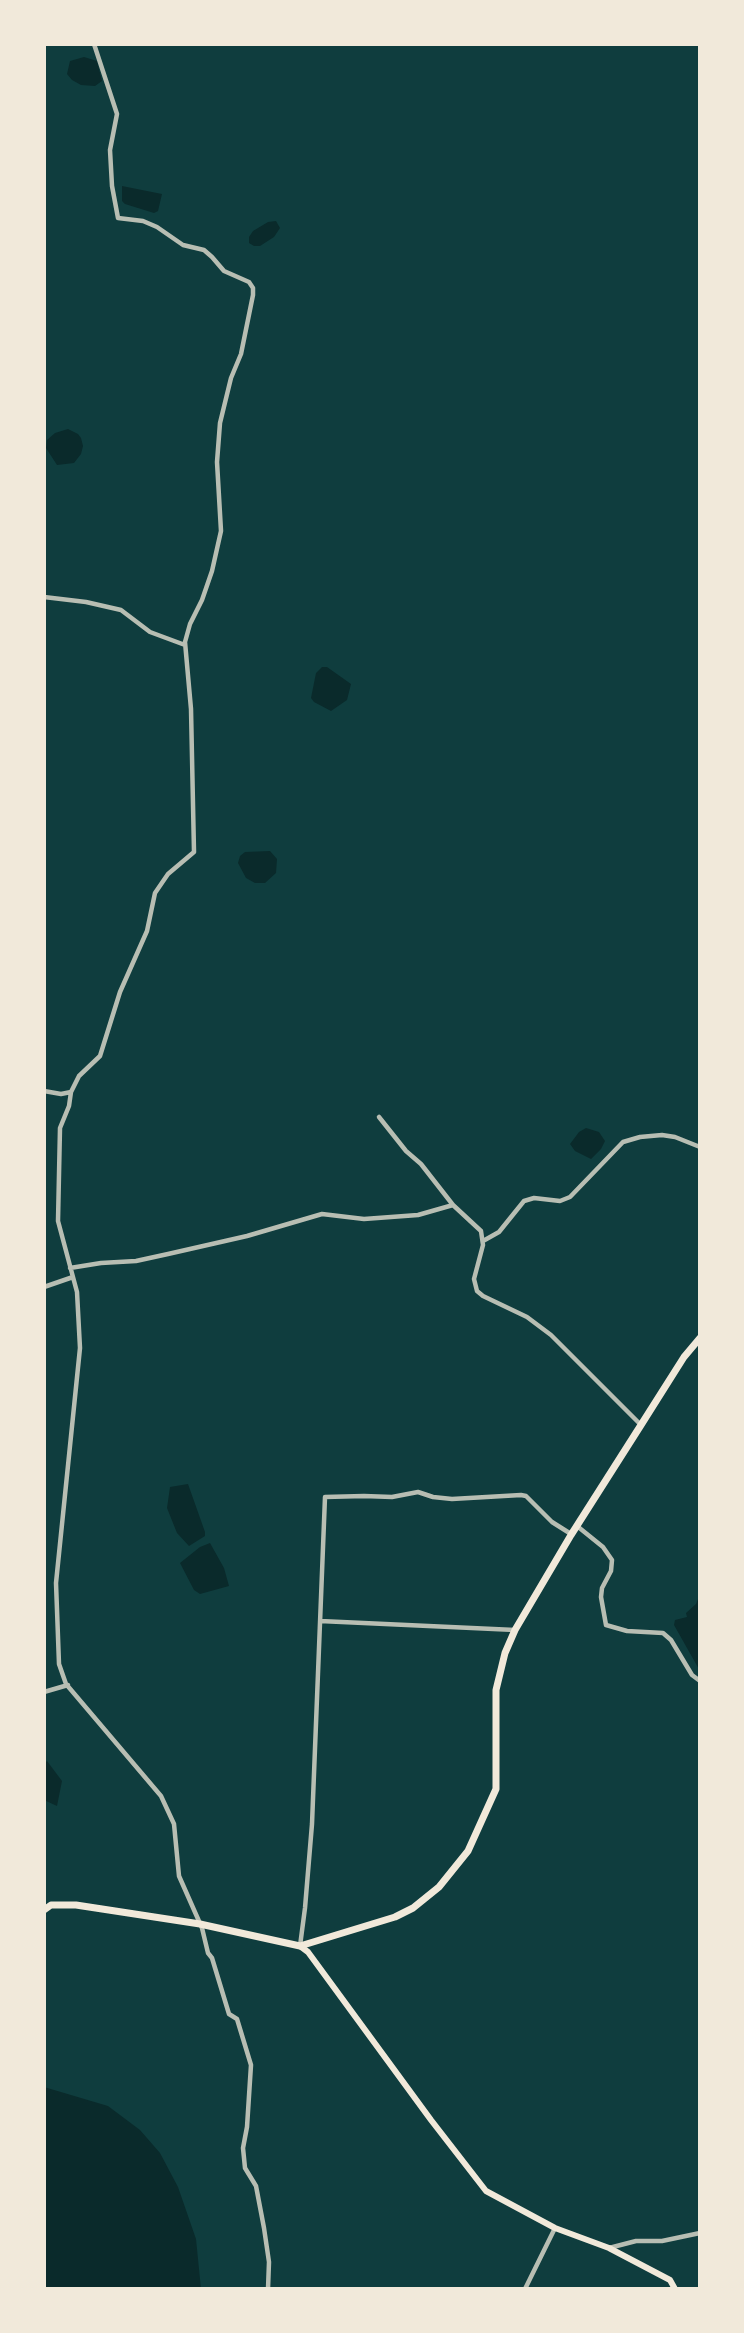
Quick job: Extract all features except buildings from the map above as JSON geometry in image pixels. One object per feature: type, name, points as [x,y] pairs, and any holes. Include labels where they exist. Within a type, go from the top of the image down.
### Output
[{"type":"main road","points":[[299,1946],[395,1917],[413,1908],[439,1887],[468,1851],[496,1789],[496,1690],[505,1653],[515,1630],[571,1535],[684,1357],[700,1338]]},
{"type":"main road","points":[[44,1910],[51,1905],[76,1905],[201,1924],[299,1946],[308,1952],[486,2191],[555,2228],[608,2248],[670,2280],[675,2289]]},
{"type":"street","points":[[94,44],[117,114],[110,150],[112,186],[118,218],[143,221],[186,246],[204,250],[224,271],[249,282],[254,295],[241,354],[231,378],[220,423],[217,462],[221,531],[212,571],[190,624],[185,645],[191,709],[194,852],[159,884],[153,898],[147,930],[120,992],[100,1056],[79,1076],[71,1091],[69,1106],[60,1128],[58,1228],[77,1292],[80,1348],[68,1478],[61,1520],[56,1597],[59,1664],[68,1685],[161,1796],[176,1833],[179,1876],[201,1924],[229,2014],[237,2019],[251,2065],[243,2148],[245,2168],[254,2179],[258,2196],[269,2262],[268,2289]]},
{"type":"street","points":[[44,597],[121,610],[150,632],[185,645]]},
{"type":"street","points":[[44,1091],[61,1094],[71,1091]]},
{"type":"street","points":[[379,1117],[453,1205],[481,1231],[483,1241],[474,1279],[477,1291],[527,1317],[551,1335],[641,1425]]},
{"type":"street","points":[[483,1241],[499,1232],[524,1201],[534,1198],[560,1201],[570,1197],[623,1142],[662,1135],[700,1147]]},
{"type":"street","points":[[70,1268],[136,1261],[247,1236],[322,1214],[364,1219],[418,1215],[453,1205]]},
{"type":"street","points":[[44,1287],[73,1277]]},
{"type":"street","points":[[299,1946],[311,1838],[325,1497],[392,1497],[418,1492],[452,1499],[521,1495],[526,1496],[552,1522],[571,1535]]},
{"type":"street","points":[[577,1527],[603,1547],[612,1560],[611,1571],[602,1588],[601,1597],[606,1625],[620,1630],[666,1634],[692,1675],[700,1681]]},
{"type":"street","points":[[320,1621],[515,1630]]},
{"type":"street","points":[[44,1692],[68,1685]]},
{"type":"street","points":[[525,2289],[555,2228]]},
{"type":"street","points":[[608,2248],[636,2241],[662,2241],[700,2233]]},
{"type":"water","points":[[84,57],[97,61],[102,81],[95,86],[81,85],[67,74],[70,61]]},
{"type":"water","points":[[122,186],[162,194],[158,211],[154,213],[125,204],[122,201]]},
{"type":"water","points":[[276,221],[280,228],[274,237],[260,246],[249,243],[253,231],[268,222]]},
{"type":"water","points":[[68,429],[81,438],[81,454],[74,463],[57,465],[46,448],[47,440],[55,433]]},
{"type":"water","points":[[322,667],[327,667],[351,684],[347,700],[331,711],[311,698],[316,673]]},
{"type":"water","points":[[270,851],[277,859],[276,873],[265,883],[255,883],[246,878],[238,863],[240,856],[245,852]]},
{"type":"water","points":[[586,1128],[599,1132],[605,1141],[591,1159],[575,1151],[570,1144],[579,1132]]},
{"type":"water","points":[[188,1484],[205,1532],[205,1536],[189,1546],[177,1533],[167,1508],[170,1487]]},
{"type":"water","points":[[210,1543],[224,1568],[229,1586],[200,1594],[194,1590],[180,1563],[200,1547]]},
{"type":"water","points":[[700,1594],[700,1671],[674,1625],[675,1620],[687,1617],[686,1613],[696,1604]]},
{"type":"water","points":[[47,1761],[62,1781],[57,1806],[44,1800],[44,1764]]},
{"type":"water","points":[[44,2087],[108,2106],[140,2130],[160,2153],[178,2187],[196,2239],[201,2289],[44,2289]]}]
